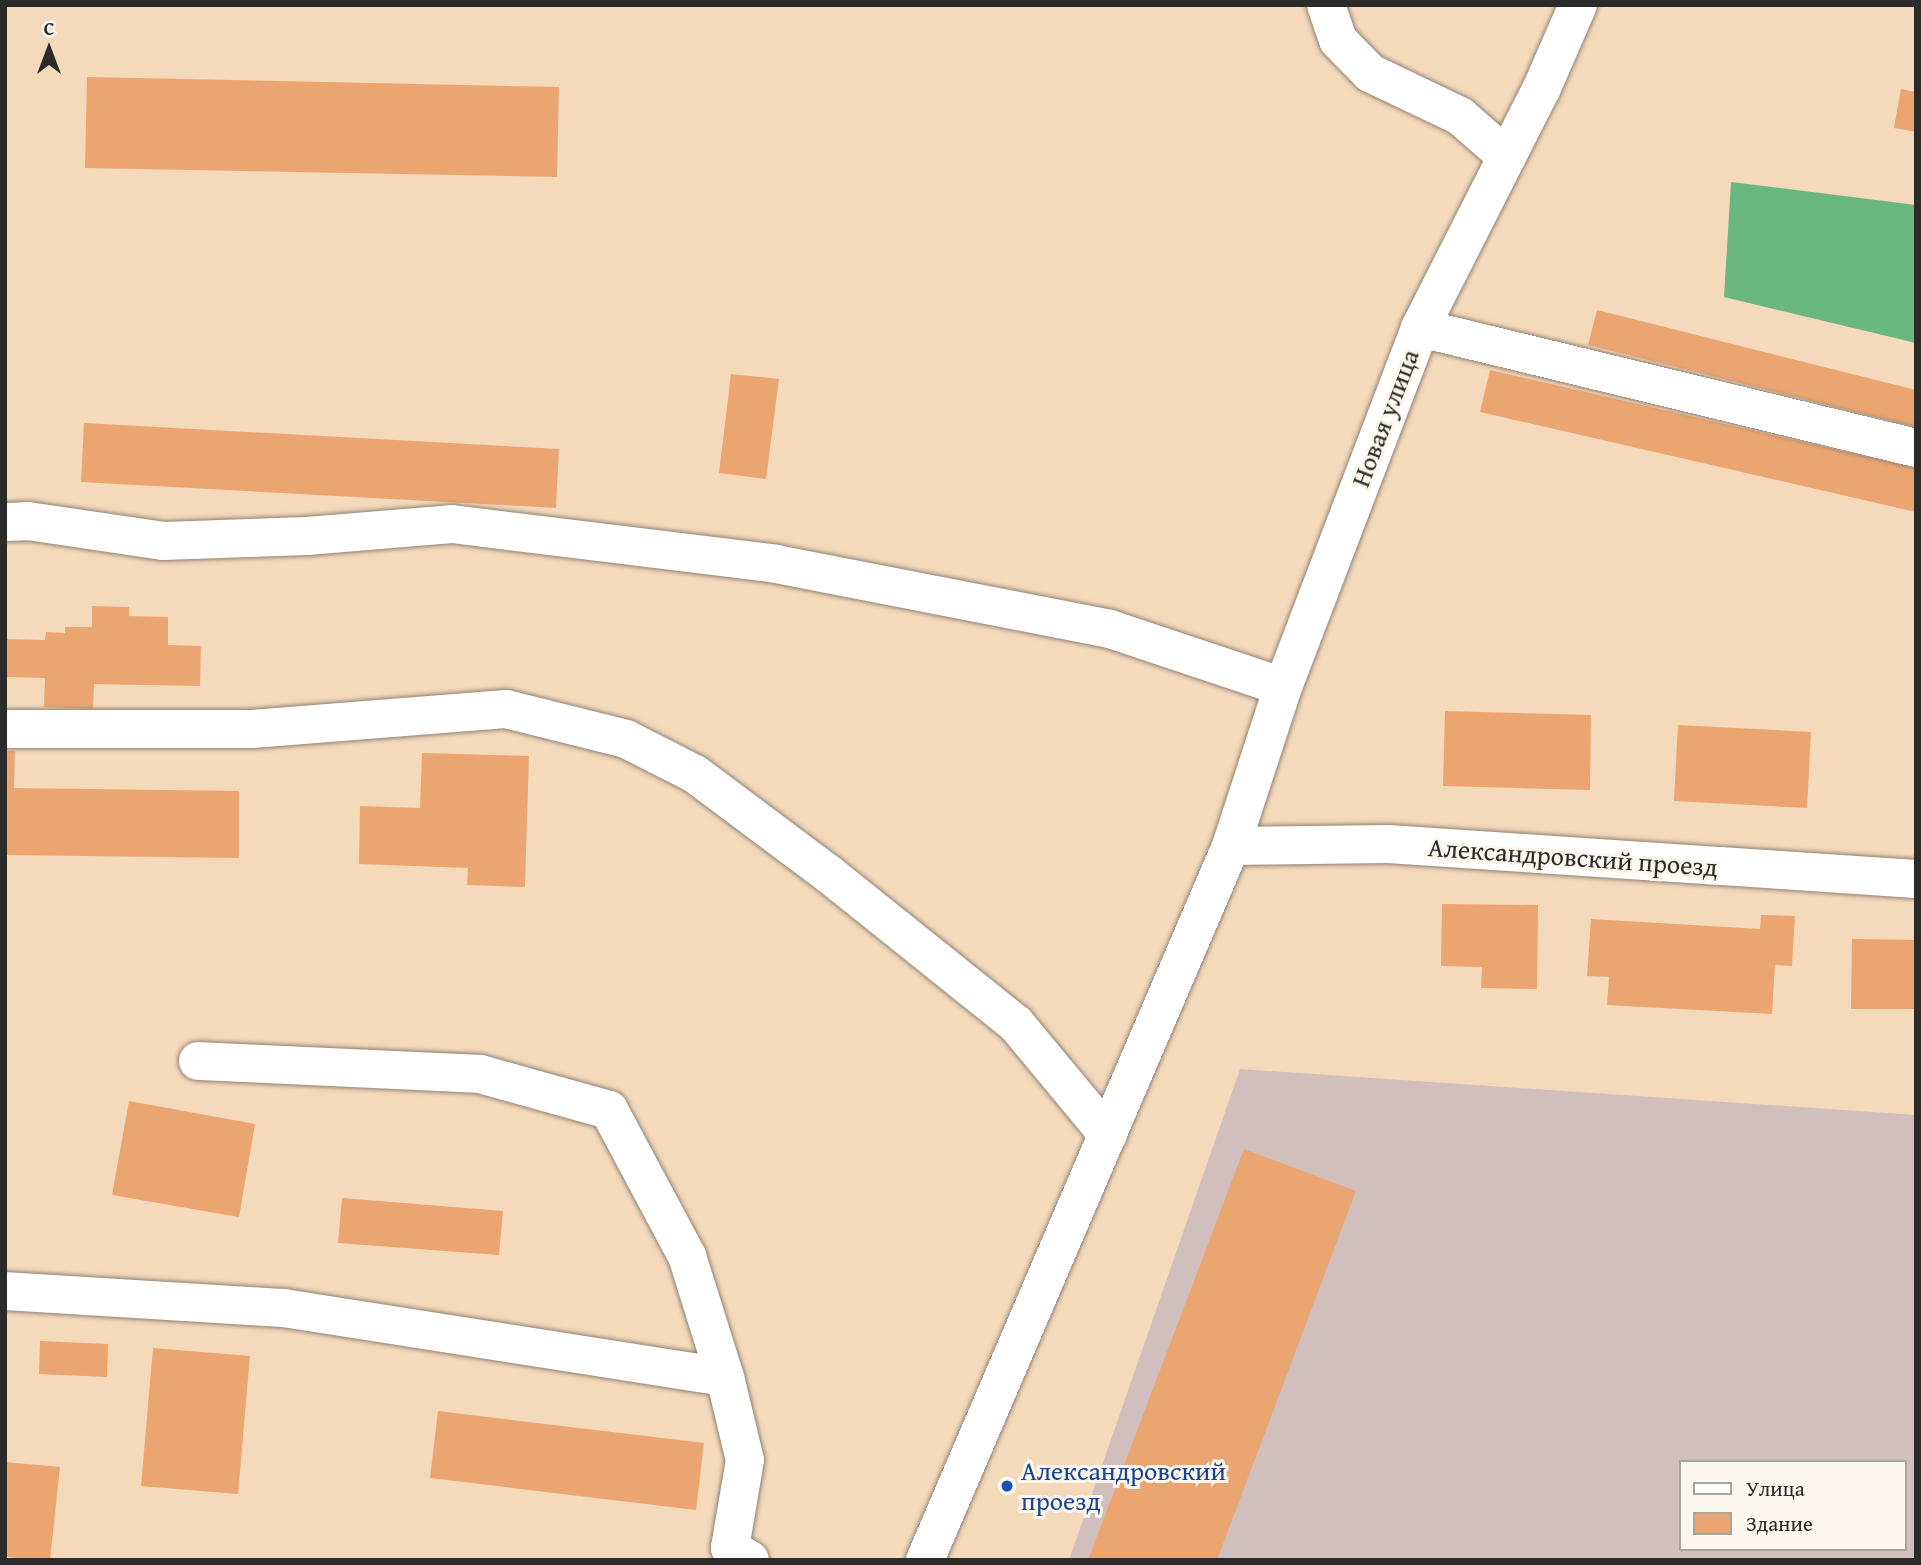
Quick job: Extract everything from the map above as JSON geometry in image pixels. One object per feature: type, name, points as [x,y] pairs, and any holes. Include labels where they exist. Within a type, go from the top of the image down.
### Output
[{"type":"street","points":[[1326,5],[1338,40],[1370,73],[1460,116],[1507,157]]},
{"type":"street","name":"Новая улица","points":[[925,1560],[1231,846],[1283,687],[1420,328],[1507,157],[1578,5]]},
{"type":"street","points":[[1420,328],[1916,448]]},
{"type":"street","points":[[5,522],[28,521],[163,541],[307,536],[452,524],[762,562],[1110,629],[1283,687]]},
{"type":"street","points":[[5,729],[252,729],[506,709],[626,739],[695,774],[830,875],[1016,1024],[1108,1135]]},
{"type":"street","name":"Александровский проезд","points":[[1231,846],[1388,844],[1916,878]]},
{"type":"street","points":[[198,1061],[480,1074],[609,1110],[687,1256],[725,1377],[745,1460],[730,1548],[751,1560]]},
{"type":"street","points":[[5,1291],[283,1308],[725,1377]]},
{"type":"shaded area","points":[[1240,1069],[1916,1115],[1916,1560],[1069,1560]]},
{"type":"green space","points":[[1731,182],[1916,205],[1916,343],[1724,297]]},
{"type":"building","points":[[87,77],[559,87],[557,177],[85,168]]},
{"type":"building","points":[[1901,89],[1916,92],[1916,132],[1894,128]]},
{"type":"building","points":[[1597,310],[1916,390],[1916,427],[1588,345]]},
{"type":"building","points":[[1490,370],[1916,468],[1916,512],[1480,412]]},
{"type":"building","points":[[731,374],[779,379],[766,479],[719,473]]},
{"type":"building","points":[[84,423],[559,449],[556,508],[81,482]]},
{"type":"building","points":[[92,606],[129,607],[129,616],[168,617],[168,645],[201,646],[200,686],[94,684],[93,709],[44,707],[45,678],[5,677],[5,639],[45,640],[46,632],[65,633],[65,627],[92,627]]},
{"type":"building","points":[[1445,711],[1591,715],[1590,790],[1443,786]]},
{"type":"building","points":[[1678,725],[1811,732],[1807,808],[1674,801]]},
{"type":"building","points":[[5,751],[15,751],[14,788],[239,791],[239,858],[5,855]]},
{"type":"building","points":[[422,753],[529,756],[525,887],[467,885],[468,868],[359,864],[360,806],[420,808]]},
{"type":"building","points":[[1442,904],[1538,905],[1537,989],[1481,988],[1482,967],[1441,966]]},
{"type":"building","points":[[1761,915],[1795,916],[1792,966],[1775,965],[1772,1014],[1607,1005],[1609,977],[1587,976],[1591,919],[1760,929]]},
{"type":"building","points":[[1852,939],[1916,940],[1915,1009],[1851,1009]]},
{"type":"building","points":[[129,1101],[255,1124],[239,1217],[112,1195]]},
{"type":"building","points":[[1244,1149],[1356,1191],[1217,1560],[1088,1560]]},
{"type":"building","points":[[342,1198],[503,1211],[499,1255],[338,1243]]},
{"type":"building","points":[[40,1341],[108,1344],[107,1377],[39,1374]]},
{"type":"building","points":[[153,1348],[250,1356],[238,1494],[141,1486]]},
{"type":"building","points":[[438,1411],[704,1443],[696,1510],[430,1478]]},
{"type":"building","points":[[5,1462],[60,1467],[50,1560],[5,1557]]},
{"type":"place","name":"Александровский проезд","points":[[1007,1486]]}]
